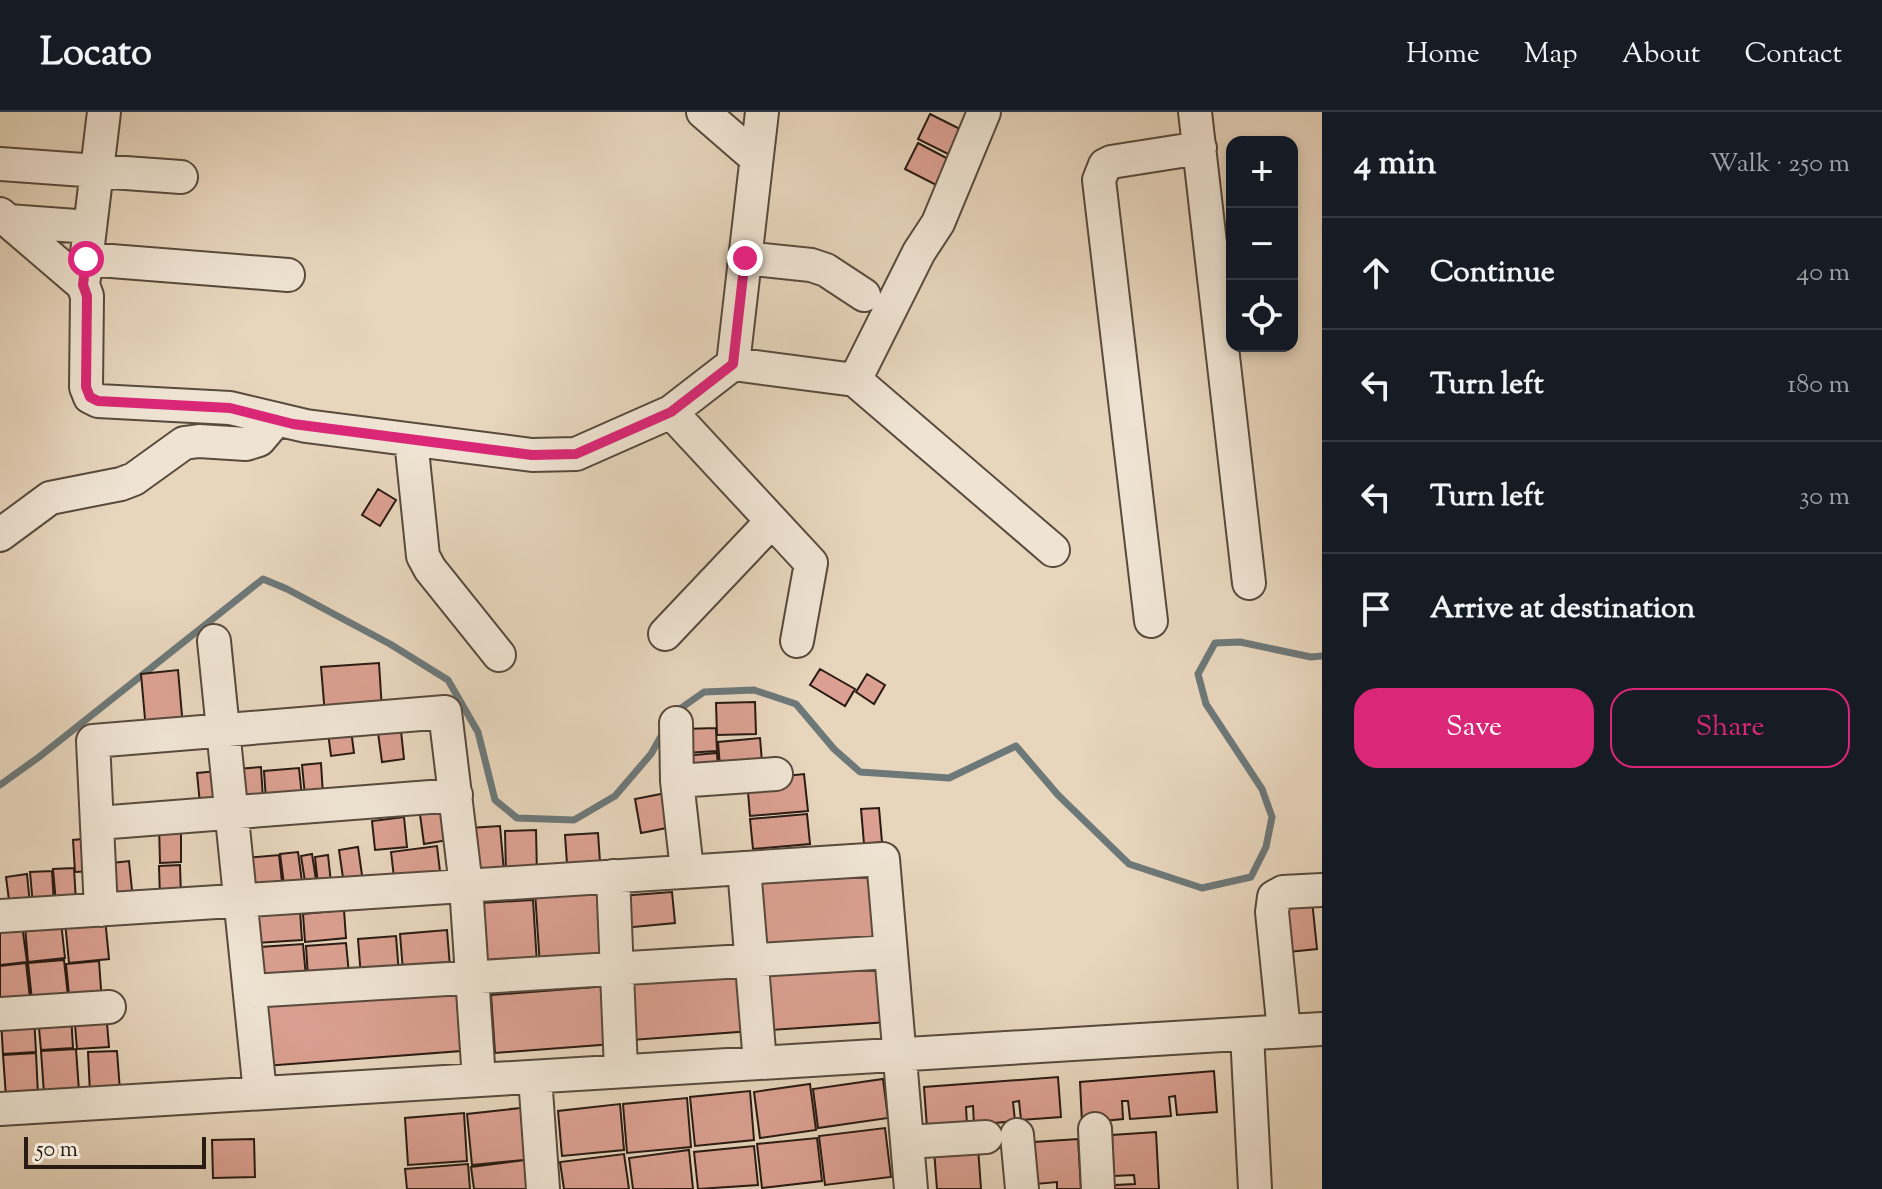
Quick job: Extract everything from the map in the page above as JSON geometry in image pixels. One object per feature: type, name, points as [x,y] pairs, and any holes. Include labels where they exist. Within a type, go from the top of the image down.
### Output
[{"type":"street","points":[[104,112],[85,272],[86,387],[90,397],[98,401],[230,408],[293,424],[411,440],[532,455],[576,454],[671,412],[733,364],[855,380],[1053,550]]},
{"type":"street","points":[[703,112],[756,158]]},
{"type":"street","points":[[733,364],[762,112]]},
{"type":"street","points":[[855,380],[919,252],[938,223],[984,112]]},
{"type":"street","points":[[1195,112],[1249,583]]},
{"type":"street","points":[[1151,621],[1099,180],[1105,165],[1111,162],[1200,148]]},
{"type":"street","points":[[0,164],[181,177]]},
{"type":"street","points":[[4,218],[90,227]]},
{"type":"street","points":[[4,218],[85,272],[288,275]]},
{"type":"street","points":[[745,258],[811,265],[826,270],[864,295]]},
{"type":"street","points":[[671,412],[811,563],[797,641]]},
{"type":"street","points":[[0,535],[50,498],[134,479],[184,443],[246,444],[259,440],[276,420]]},
{"type":"street","points":[[411,440],[423,556],[499,655]]},
{"type":"street","points":[[665,634],[772,521]]},
{"type":"street","points":[[214,641],[260,1093]]},
{"type":"street","points":[[101,910],[93,741],[445,712],[466,886],[479,1080]]},
{"type":"street","points":[[676,723],[677,781],[687,870]]},
{"type":"street","points":[[677,781],[776,774]]},
{"type":"street","points":[[98,823],[456,795]]},
{"type":"street","points":[[0,916],[883,859],[911,1189]]},
{"type":"street","points":[[744,868],[760,1063]]},
{"type":"street","points":[[613,876],[621,1070]]},
{"type":"street","points":[[1284,1031],[1272,912],[1274,897],[1283,892],[1322,890]]},
{"type":"street","points":[[250,991],[890,952]]},
{"type":"street","points":[[0,1014],[109,1007]]},
{"type":"street","points":[[0,1109],[1322,1029]]},
{"type":"street","points":[[1247,1034],[1255,1189]]},
{"type":"street","points":[[535,1077],[543,1189]]},
{"type":"street","points":[[1095,1129],[1098,1189]]},
{"type":"street","points":[[907,1142],[1002,1136],[1022,1189]]},
{"type":"building","points":[[930,114],[962,130],[950,155],[918,139]]},
{"type":"building","points":[[918,143],[954,162],[940,187],[905,169]]},
{"type":"building","points":[[378,489],[396,500],[380,526],[362,515]]},
{"type":"building","points":[[379,663],[382,710],[325,715],[321,667]]},
{"type":"building","points":[[820,669],[855,689],[845,706],[810,685]]},
{"type":"building","points":[[178,670],[183,727],[146,730],[141,674]]},
{"type":"building","points":[[867,674],[885,685],[874,704],[856,692]]},
{"type":"building","points":[[755,702],[756,734],[717,735],[716,703]]},
{"type":"building","points":[[350,722],[354,753],[331,756],[327,725]]},
{"type":"building","points":[[716,728],[717,751],[685,753],[684,729]]},
{"type":"building","points":[[401,731],[404,759],[382,762],[378,733]]},
{"type":"building","points":[[760,738],[762,762],[720,766],[718,742]]},
{"type":"building","points":[[717,753],[718,769],[683,772],[683,756]]},
{"type":"building","points":[[321,763],[323,795],[305,796],[302,765]]},
{"type":"building","points":[[261,767],[263,800],[239,801],[237,769]]},
{"type":"building","points":[[299,768],[302,797],[266,800],[264,771]]},
{"type":"building","points":[[218,771],[221,802],[200,804],[197,773]]},
{"type":"building","points":[[804,774],[808,811],[750,816],[747,780]]},
{"type":"building","points":[[666,793],[672,827],[641,833],[635,799]]},
{"type":"building","points":[[443,804],[448,840],[424,844],[419,807]]},
{"type":"building","points":[[879,808],[882,842],[864,844],[861,809]]},
{"type":"building","points":[[807,814],[810,844],[753,849],[750,819]]},
{"type":"building","points":[[404,817],[407,847],[375,850],[372,821]]},
{"type":"building","points":[[159,825],[181,825],[181,862],[160,863]]},
{"type":"building","points":[[500,826],[504,872],[473,875],[469,828]]},
{"type":"building","points":[[536,830],[537,874],[506,875],[505,831]]},
{"type":"building","points":[[598,833],[600,862],[567,864],[565,835]]},
{"type":"building","points":[[92,838],[95,871],[75,872],[73,840]]},
{"type":"building","points":[[437,846],[441,880],[395,886],[391,852]]},
{"type":"building","points":[[358,847],[363,882],[344,885],[339,850]]},
{"type":"building","points":[[298,852],[303,889],[285,892],[280,854]]},
{"type":"building","points":[[312,854],[317,886],[306,888],[301,856]]},
{"type":"building","points":[[279,855],[283,891],[249,895],[245,858]]},
{"type":"building","points":[[328,855],[331,883],[318,885],[315,857]]},
{"type":"building","points":[[129,861],[133,900],[107,902],[103,864]]},
{"type":"building","points":[[180,865],[181,897],[160,898],[159,866]]},
{"type":"building","points":[[74,868],[76,902],[56,903],[53,869]]},
{"type":"building","points":[[52,871],[54,904],[33,906],[30,872]]},
{"type":"building","points":[[875,872],[879,936],[763,946],[759,882]]},
{"type":"building","points":[[27,874],[30,905],[10,908],[6,877]]},
{"type":"building","points":[[599,889],[603,962],[540,966],[535,892]]},
{"type":"building","points":[[672,892],[675,923],[623,928],[620,896]]},
{"type":"building","points":[[533,900],[537,964],[484,968],[480,903]]},
{"type":"building","points":[[1312,900],[1317,949],[1289,952],[1285,902]]},
{"type":"building","points":[[344,910],[346,938],[305,942],[303,914]]},
{"type":"building","points":[[300,911],[302,940],[256,943],[254,914]]},
{"type":"building","points":[[105,918],[109,959],[69,963],[65,922]]},
{"type":"building","points":[[61,922],[65,958],[28,962],[25,926]]},
{"type":"building","points":[[22,925],[27,962],[0,965],[0,928]]},
{"type":"building","points":[[447,930],[450,967],[403,971],[400,934]]},
{"type":"building","points":[[396,936],[399,974],[361,977],[358,939]]},
{"type":"building","points":[[346,943],[349,974],[308,977],[306,946]]},
{"type":"building","points":[[303,944],[306,977],[262,980],[260,947]]},
{"type":"building","points":[[64,960],[69,1005],[33,1009],[28,963]]},
{"type":"building","points":[[99,961],[102,1003],[70,1006],[66,964]]},
{"type":"building","points":[[26,963],[31,1007],[0,1005],[0,966]]},
{"type":"building","points":[[884,963],[888,1022],[771,1030],[767,971]]},
{"type":"building","points":[[747,972],[751,1031],[632,1040],[628,981]]},
{"type":"building","points":[[609,986],[613,1044],[495,1053],[491,995]]},
{"type":"building","points":[[456,987],[461,1051],[265,1066],[260,1002]]},
{"type":"building","points":[[106,1011],[109,1047],[77,1049],[74,1013]]},
{"type":"building","points":[[71,1014],[73,1048],[41,1050],[38,1017]]},
{"type":"building","points":[[34,1017],[36,1052],[3,1054],[1,1020]]},
{"type":"building","points":[[76,1049],[79,1091],[44,1094],[41,1051]]},
{"type":"building","points":[[117,1051],[120,1091],[90,1093],[88,1052]]},
{"type":"building","points":[[36,1053],[38,1095],[6,1097],[3,1055]]},
{"type":"building","points":[[1214,1071],[1217,1112],[1177,1115],[1175,1096],[1169,1097],[1171,1116],[1130,1119],[1128,1101],[1122,1101],[1123,1119],[1082,1123],[1080,1082]]},
{"type":"building","points":[[1058,1077],[1061,1117],[1021,1120],[1019,1101],[1013,1102],[1015,1121],[974,1125],[973,1106],[966,1107],[967,1125],[927,1128],[924,1087]]},
{"type":"building","points":[[883,1079],[888,1118],[818,1128],[813,1089]]},
{"type":"building","points":[[810,1084],[816,1130],[760,1138],[754,1092]]},
{"type":"building","points":[[750,1091],[754,1140],[695,1146],[690,1097]]},
{"type":"building","points":[[687,1098],[691,1147],[627,1153],[623,1104]]},
{"type":"building","points":[[620,1104],[624,1150],[562,1156],[558,1111]]},
{"type":"building","points":[[529,1107],[534,1159],[472,1165],[467,1114]]},
{"type":"building","points":[[464,1113],[467,1161],[408,1165],[405,1118]]},
{"type":"building","points":[[885,1128],[891,1177],[825,1185],[819,1136]]},
{"type":"building","points":[[1156,1132],[1159,1189],[1115,1189],[1115,1185],[1135,1184],[1134,1175],[1114,1176],[1112,1135]]},
{"type":"building","points":[[817,1138],[822,1181],[762,1188],[757,1144]]},
{"type":"building","points":[[254,1139],[255,1177],[213,1178],[212,1140]]},
{"type":"building","points":[[1078,1139],[1081,1189],[1057,1189],[1057,1182],[1036,1184],[1034,1142]]},
{"type":"building","points":[[754,1146],[758,1185],[698,1189],[694,1152]]},
{"type":"building","points":[[978,1147],[981,1189],[937,1189],[934,1150]]},
{"type":"building","points":[[689,1150],[693,1189],[633,1189],[629,1158]]},
{"type":"building","points":[[624,1154],[629,1189],[564,1189],[560,1162]]},
{"type":"building","points":[[533,1159],[537,1189],[474,1189],[471,1167]]},
{"type":"building","points":[[468,1164],[470,1189],[407,1189],[405,1169]]},
{"type":"waterway","points":[[0,785],[263,579],[390,644],[448,680],[478,732],[495,800],[517,818],[574,820],[615,796],[651,754],[664,731]]},
{"type":"waterway","points":[[674,713],[704,692],[754,690],[796,704],[834,749],[860,772],[949,778],[1016,746],[1058,795],[1129,864],[1202,888],[1251,877],[1266,847],[1272,817],[1262,789],[1206,704],[1198,674],[1215,643],[1240,642],[1311,657],[1322,656]]},
{"type":"route","points":[[86,259],[83,285],[87,296],[86,387],[90,397],[98,401],[230,408],[293,424],[532,455],[576,454],[671,412],[733,364],[745,258]]}]
